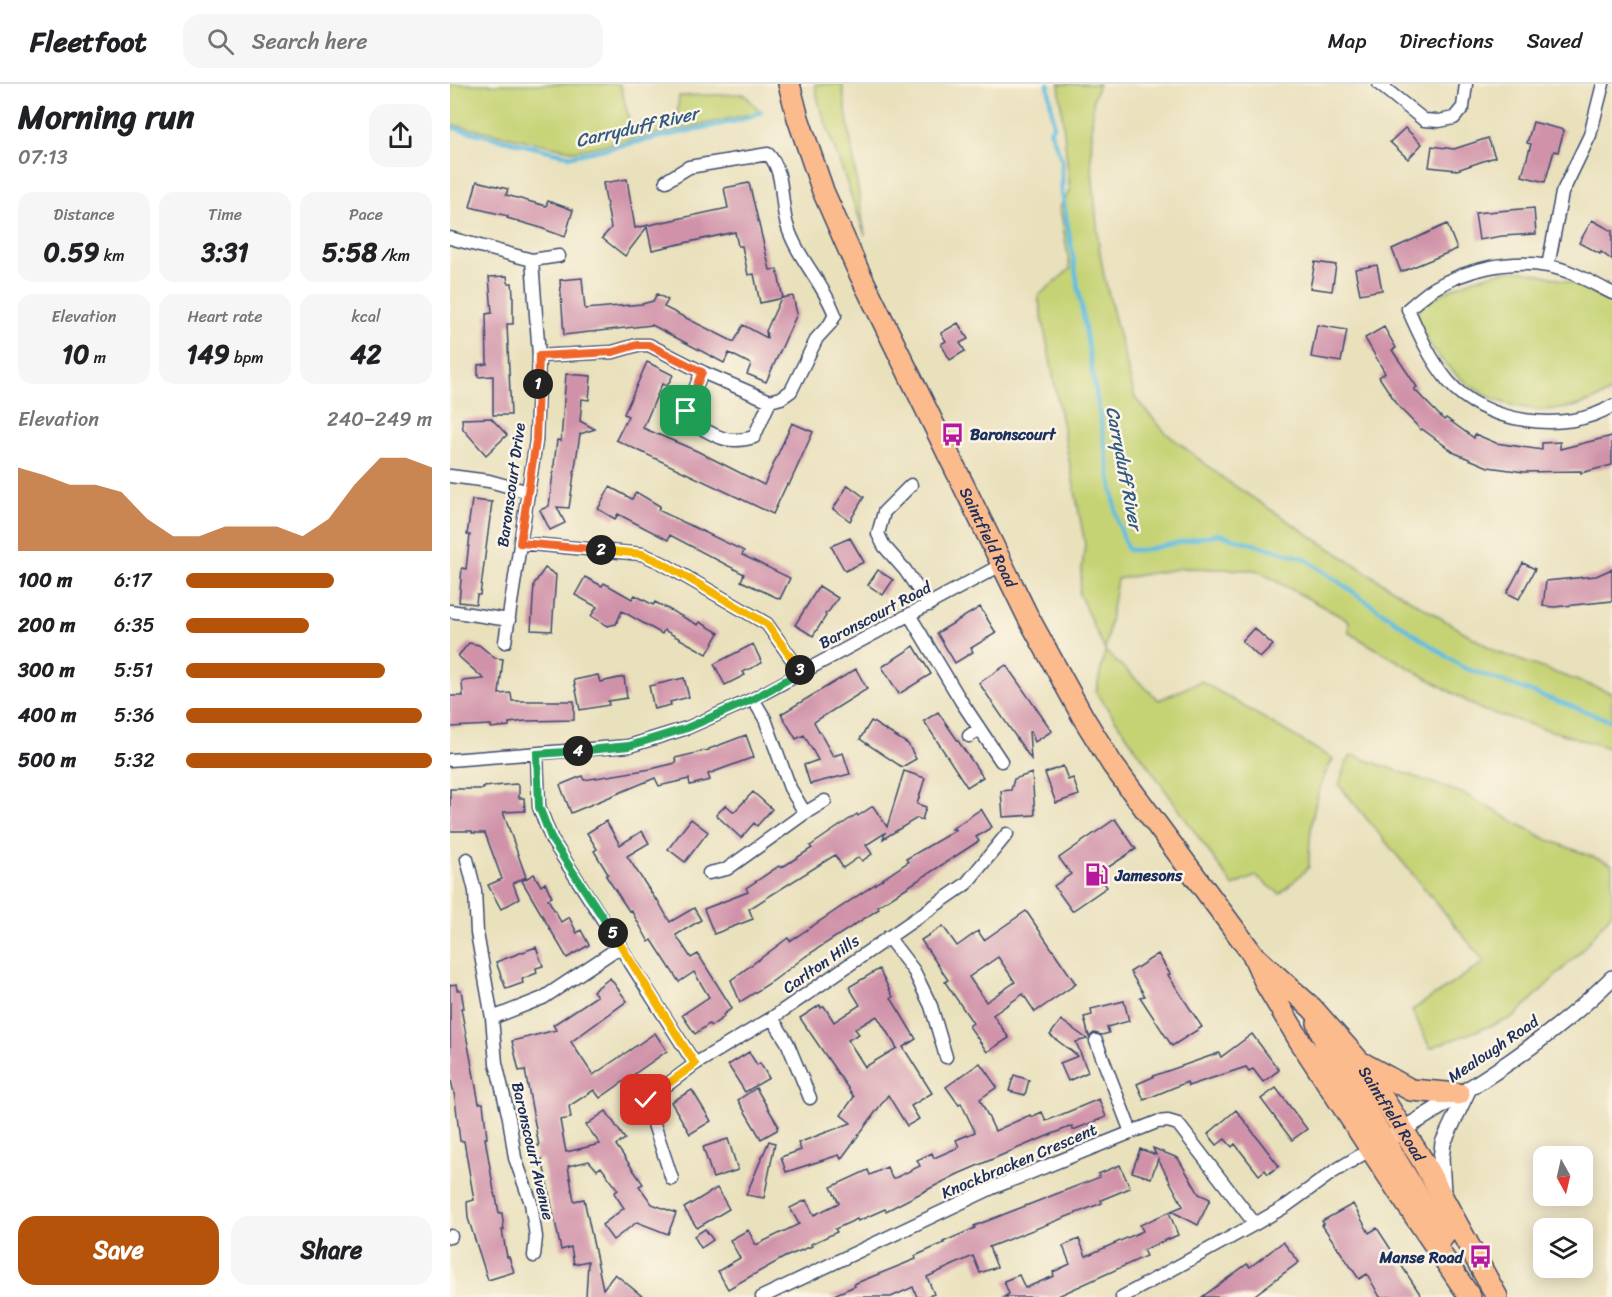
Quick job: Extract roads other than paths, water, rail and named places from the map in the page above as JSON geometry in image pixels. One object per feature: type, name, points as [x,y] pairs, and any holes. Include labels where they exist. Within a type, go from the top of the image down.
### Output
[{"type":"highway","name":"Saintfield Road","points":[[789,84],[798,118],[828,202],[883,323],[1001,565],[1057,673],[1112,764],[1254,956],[1312,1008],[1359,1061],[1386,1139],[1466,1289]]},
{"type":"highway","name":"Saintfield Road","points":[[1254,956],[1266,984],[1283,1012],[1386,1139],[1444,1200],[1497,1297]]},
{"type":"highway","points":[[1312,1008],[1328,1047],[1386,1139]]},
{"type":"highway","points":[[1359,1061],[1412,1090],[1464,1091]]},
{"type":"street","points":[[1379,84],[1424,120],[1438,121],[1454,118],[1463,107],[1466,84]]},
{"type":"street","points":[[1548,266],[1562,193],[1590,135],[1603,84]]},
{"type":"street","points":[[539,356],[613,352],[637,345],[649,345],[702,372],[770,401],[781,398],[791,391],[818,338],[835,315],[828,296],[799,254],[787,225],[776,162],[768,154],[689,167],[666,181]]},
{"type":"street","points":[[450,238],[532,260],[559,256]]},
{"type":"street","name":"Baronscourt Drive","points":[[505,642],[536,441],[539,356],[532,260]]},
{"type":"street","points":[[1612,293],[1573,274],[1548,266],[1510,264],[1467,273],[1432,290],[1408,309],[1428,354],[1449,382],[1476,405],[1511,418],[1544,422],[1572,419],[1612,406]]},
{"type":"street","points":[[702,372],[686,411],[689,421],[724,440],[744,440],[754,437],[770,401]]},
{"type":"street","points":[[450,476],[489,481],[529,492]]},
{"type":"street","points":[[911,485],[884,512],[878,534],[884,546],[905,570],[930,605]]},
{"type":"street","points":[[520,543],[642,554],[662,563],[767,624],[801,672]]},
{"type":"street","name":"Baronscourt Road","points":[[450,760],[629,746],[687,728],[753,699],[1001,565]]},
{"type":"street","points":[[450,611],[509,620]]},
{"type":"street","points":[[910,616],[961,701],[974,732],[1001,760]]},
{"type":"street","points":[[753,699],[765,719],[790,788],[805,813]]},
{"type":"street","points":[[537,754],[539,807],[552,840],[695,1064]]},
{"type":"street","points":[[708,873],[728,869],[825,801]]},
{"type":"street","name":"Carlton Hills","points":[[632,1111],[695,1064],[772,1018],[966,884],[1007,834]]},
{"type":"street","name":"Baronscourt Avenue","points":[[467,859],[475,891],[477,933],[492,1018],[496,1063],[509,1118],[515,1158],[531,1203],[536,1237],[534,1256]]},
{"type":"street","points":[[888,937],[914,971],[931,1006],[946,1057]]},
{"type":"street","points":[[492,1018],[543,998],[621,946]]},
{"type":"street","name":"Mealough Road","points":[[1386,1139],[1540,1041],[1574,1015],[1612,978]]},
{"type":"street","points":[[772,1018],[787,1042],[810,1098]]},
{"type":"street","points":[[1096,1041],[1131,1132]]},
{"type":"street","points":[[1444,1200],[1441,1158],[1443,1143],[1464,1091]]},
{"type":"street","points":[[646,1100],[672,1179]]},
{"type":"street","name":"Knockbracken Crescent","points":[[762,1297],[992,1188],[1157,1122],[1168,1121],[1178,1124],[1256,1224]]},
{"type":"street","points":[[1122,1297],[1256,1224],[1386,1139]]},
{"type":"waterway","name":"Carryduff River","points":[[1048,84],[1054,126],[1050,130],[1062,160],[1062,192],[1118,523],[1128,550],[1144,550],[1218,534],[1304,558],[1462,667],[1612,721]]},
{"type":"waterway","name":"Carryduff River","points":[[450,127],[571,156],[740,120],[761,112]]},
{"type":"place","name":"Baronscourt","points":[[952,434]]},
{"type":"place","name":"Jamesons","points":[[1097,875]]},
{"type":"place","name":"Manse Road","points":[[1481,1257]]}]
